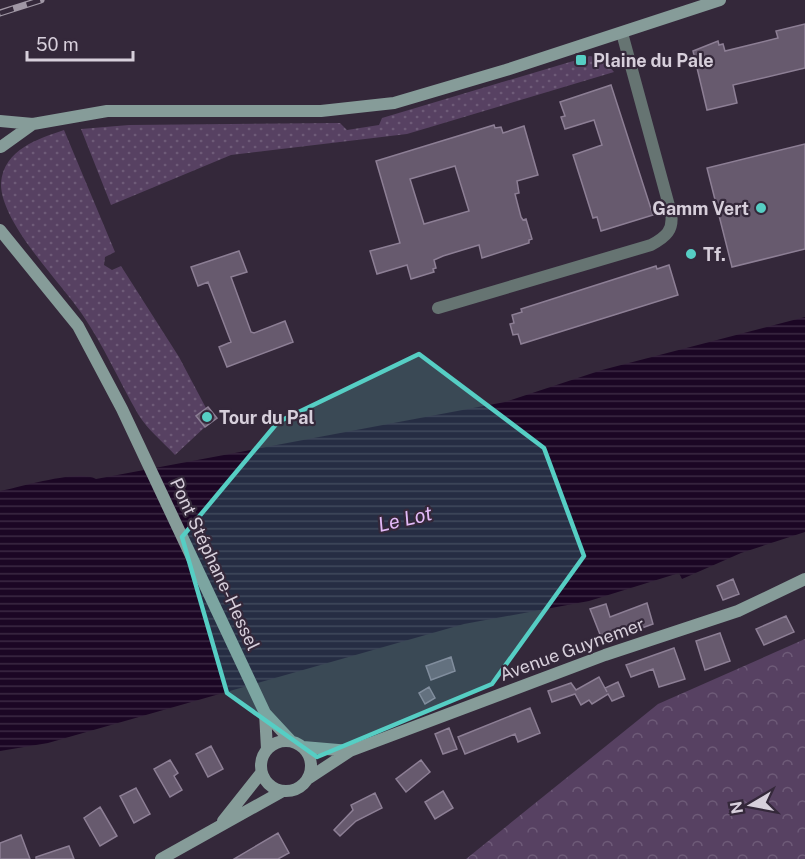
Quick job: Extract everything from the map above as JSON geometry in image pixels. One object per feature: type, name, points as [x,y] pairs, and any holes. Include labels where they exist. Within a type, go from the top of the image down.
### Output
[{"type":"street","points":[[0,121],[33,124],[107,111],[311,111],[372,106],[437,92],[720,0]]},
{"type":"street","points":[[438,308],[651,245],[669,232],[673,224],[671,213],[622,33]]},
{"type":"street","points":[[0,146],[33,124]]},
{"type":"street","name":"Pont Stéphane-Hessel","points":[[0,230],[78,326],[132,430],[272,729],[267,749]]},
{"type":"street","name":"Avenue Guynemer","points":[[309,778],[350,751],[594,659],[738,611],[805,579]]},
{"type":"street","points":[[161,859],[222,822],[281,792],[300,788],[309,778],[311,762],[303,747],[272,729]]},
{"type":"street","points":[[222,822],[261,772],[263,756],[267,749],[283,741],[291,741]]},
{"type":"street","name":"Avenue Guynemer","points":[[303,747],[350,751]]},
{"type":"street","points":[[261,772],[269,785],[281,792]]},
{"type":"highlighted area","points":[[419,354],[544,448],[584,556],[492,684],[317,757],[227,693],[182,537],[278,422]]},
{"type":"green space","points":[[590,56],[603,59],[614,72],[407,134],[231,155],[111,205],[81,129],[129,125],[340,123],[347,130],[379,125],[382,118]]},
{"type":"green space","points":[[64,130],[115,252],[105,257],[104,265],[112,270],[121,266],[179,357],[206,408],[197,416],[205,427],[175,455],[142,420],[90,326],[20,233],[3,199],[1,183],[4,171],[15,154],[33,142]]},
{"type":"green space","points":[[805,639],[805,859],[466,859],[658,704]]},
{"type":"water","name":"Le Lot","points":[[805,317],[805,532],[741,553],[682,579],[679,573],[589,601],[464,624],[48,743],[0,751],[0,491],[64,477],[88,476],[96,479],[505,402],[602,370]]},
{"type":"building","points":[[805,24],[805,68],[733,85],[737,103],[707,110],[693,51],[718,41],[719,45],[723,44],[725,51],[778,38],[776,31]]},
{"type":"building","points":[[611,85],[653,215],[601,231],[597,217],[593,218],[573,155],[602,145],[594,120],[565,129],[561,117],[565,116],[560,102]]},
{"type":"building","points":[[494,125],[495,128],[501,127],[503,133],[524,126],[538,175],[517,181],[519,193],[515,194],[521,217],[523,220],[526,219],[532,239],[529,243],[482,258],[479,245],[443,256],[434,260],[436,268],[433,269],[434,272],[411,279],[407,265],[377,274],[370,251],[400,243],[376,161]],"holes":[[[455,166],[469,211],[424,224],[410,179]]]},
{"type":"building","name":"Gamm Vert","points":[[805,144],[805,249],[732,267],[707,168]]},
{"type":"building","points":[[239,251],[247,272],[231,277],[251,332],[254,333],[285,321],[293,342],[227,367],[219,347],[231,342],[208,282],[198,286],[191,267]]},
{"type":"building","points":[[669,265],[678,295],[521,344],[518,334],[513,335],[510,324],[514,323],[512,315],[522,312],[521,309],[656,266],[657,269]]},
{"type":"building","name":"Tour du Pal","points":[[208,407],[217,418],[205,427],[196,416]]},
{"type":"building","points":[[733,579],[739,594],[723,600],[717,586]]},
{"type":"building","points":[[647,603],[653,624],[603,642],[590,609],[606,604],[610,617]]},
{"type":"building","points":[[786,616],[794,632],[764,645],[756,629]]},
{"type":"building","points":[[720,633],[730,661],[705,670],[696,641]]},
{"type":"building","points":[[674,648],[685,679],[659,687],[653,669],[631,677],[626,665]]},
{"type":"building","points":[[451,657],[455,671],[431,680],[426,666]]},
{"type":"building","points":[[599,677],[607,692],[605,688],[618,682],[624,696],[612,701],[608,694],[592,704],[589,700],[581,705],[575,694],[552,702],[548,691],[571,683],[576,690]]},
{"type":"building","points":[[429,687],[435,698],[425,704],[419,693]]},
{"type":"building","points":[[530,708],[540,733],[518,742],[515,734],[465,754],[458,737]]},
{"type":"building","points":[[449,728],[457,749],[443,754],[435,734]]},
{"type":"building","points":[[211,746],[223,769],[208,777],[196,754]]},
{"type":"building","points":[[170,760],[178,773],[174,776],[182,790],[170,797],[154,769]]},
{"type":"building","points":[[421,760],[430,772],[406,792],[396,779]]},
{"type":"building","points":[[136,788],[150,814],[134,823],[120,796]]},
{"type":"building","points":[[443,791],[453,808],[435,819],[425,802]]},
{"type":"building","points":[[375,793],[382,808],[356,821],[340,836],[334,830],[353,810],[351,805]]},
{"type":"building","points":[[100,807],[117,836],[100,846],[84,818]]},
{"type":"building","points":[[278,833],[289,853],[278,859],[234,859]]},
{"type":"building","points":[[21,835],[30,859],[0,859],[0,843]]},
{"type":"building","points":[[69,846],[74,859],[36,859],[36,857]]},
{"type":"railway","points":[[0,13],[41,0]]},
{"type":"place","name":"Plaine du Pale","points":[[581,60]]},
{"type":"place","name":"Gamm Vert","points":[[761,208]]},
{"type":"place","name":"Tf.","points":[[691,254]]},
{"type":"place","name":"Tour du Pal","points":[[207,417]]}]
